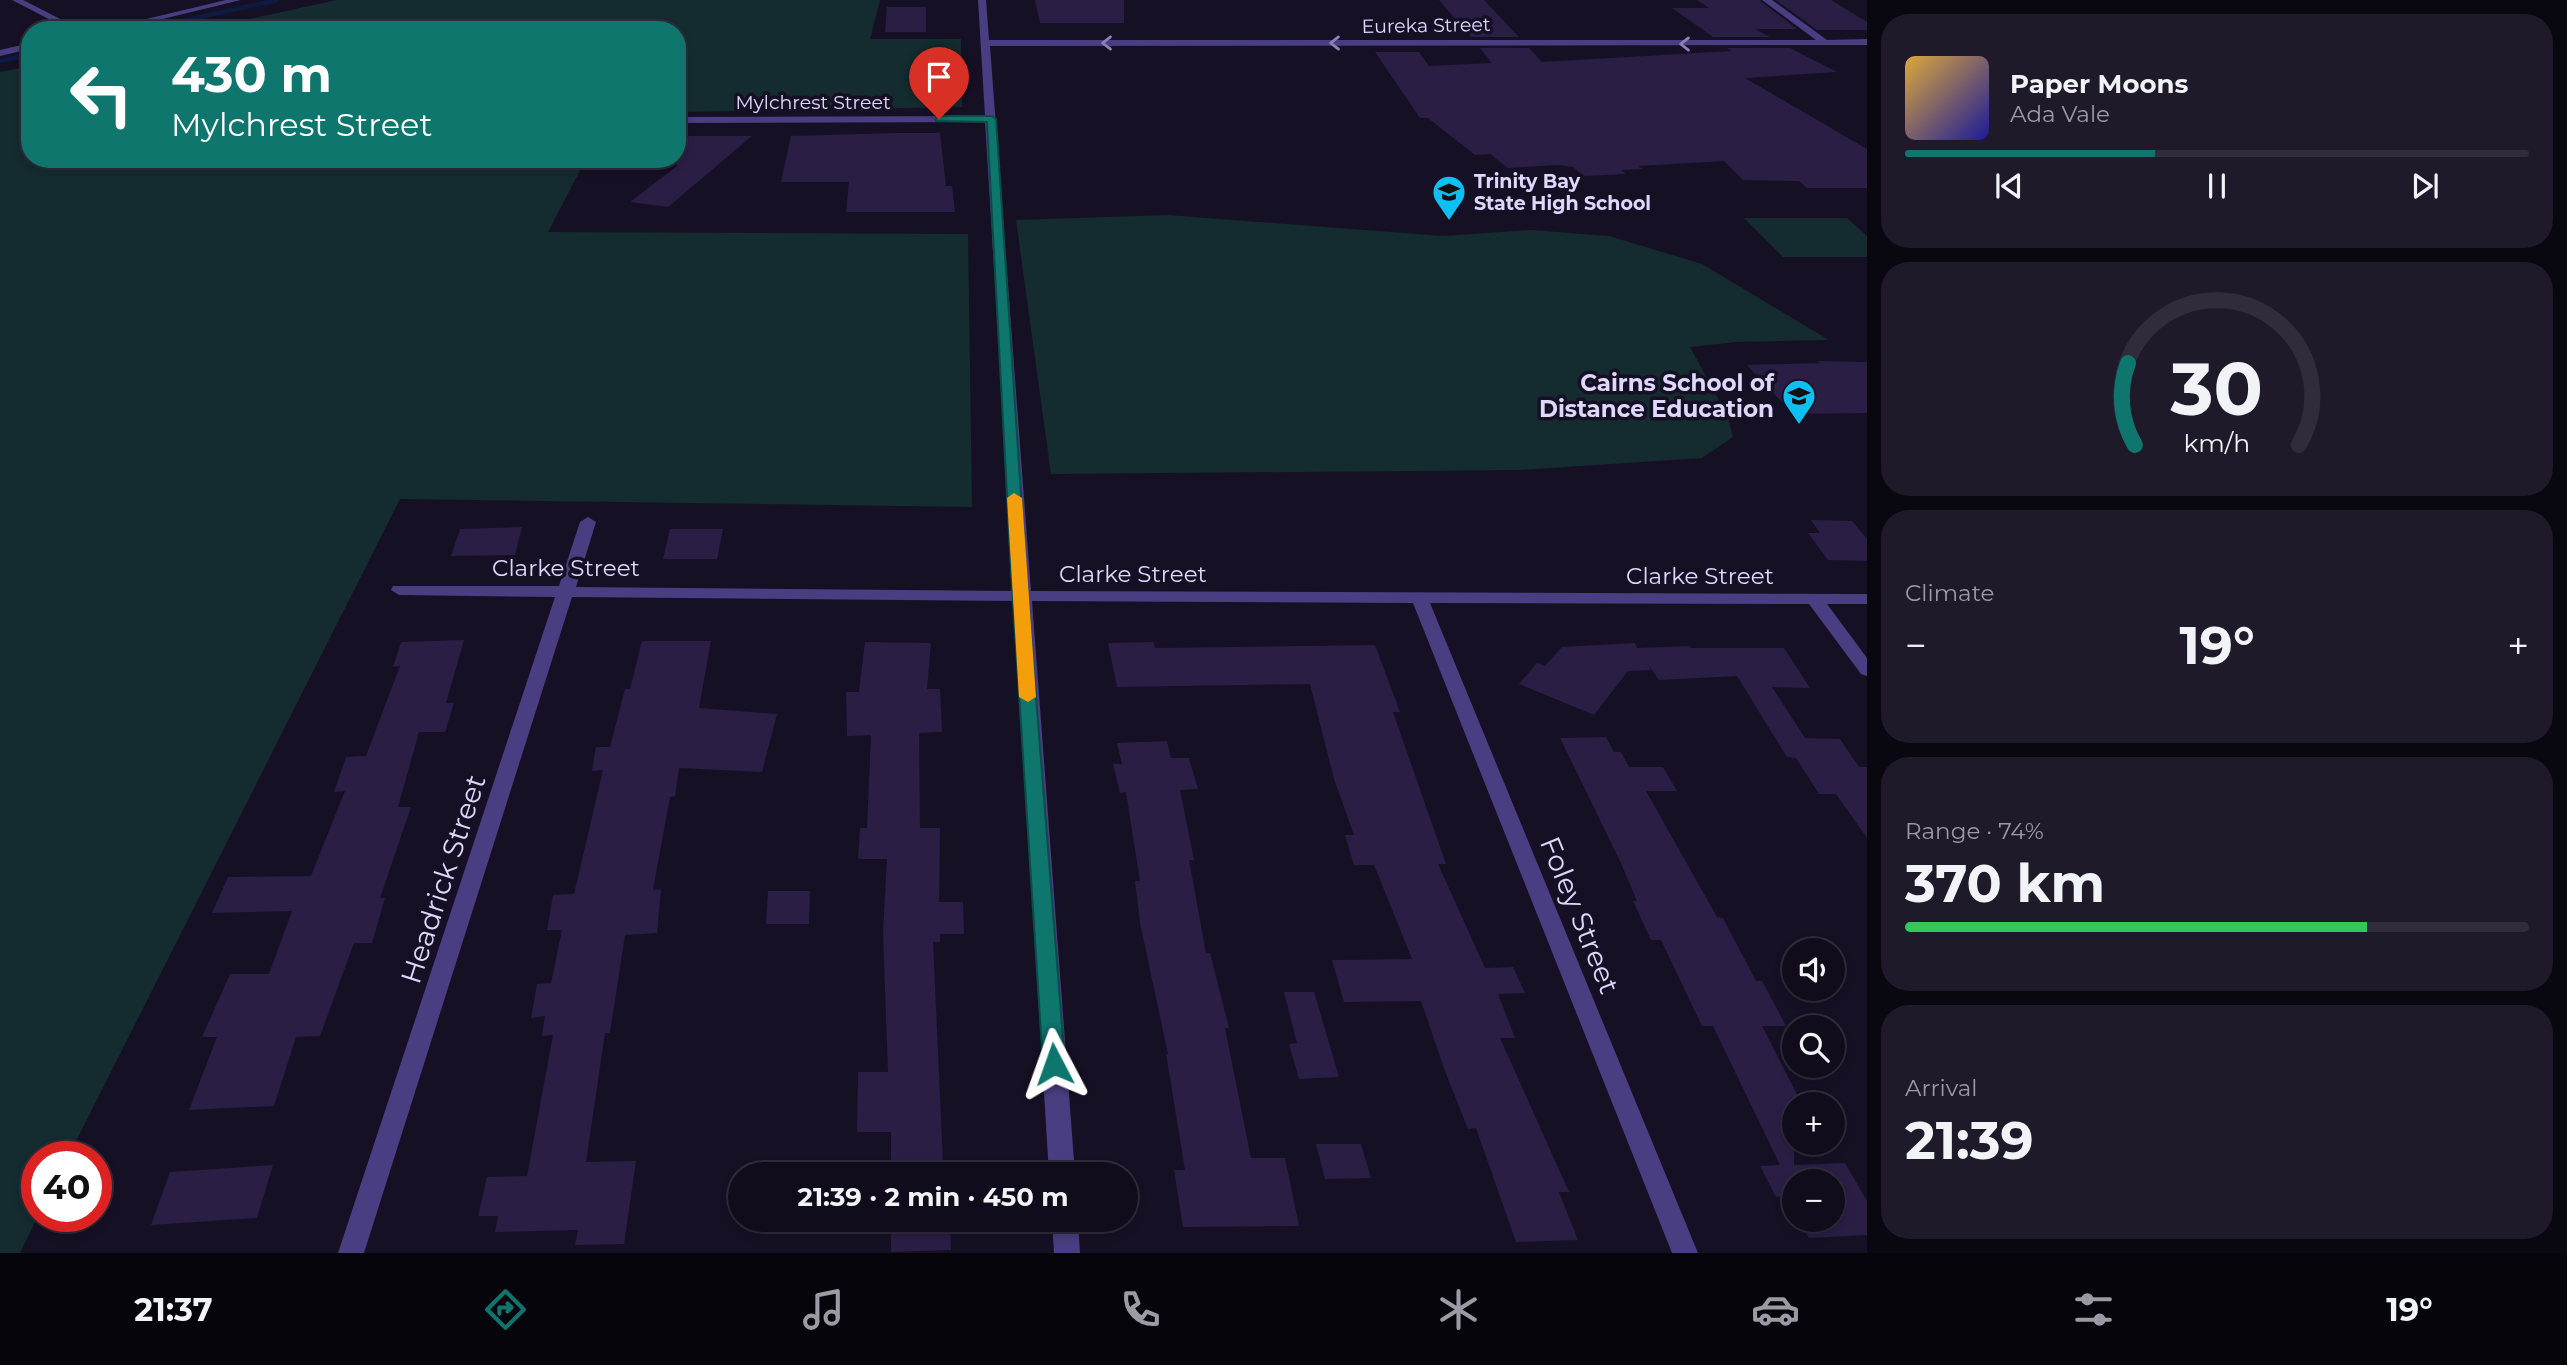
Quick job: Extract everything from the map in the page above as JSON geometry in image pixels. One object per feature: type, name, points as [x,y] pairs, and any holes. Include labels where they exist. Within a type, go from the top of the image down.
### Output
[{"type":"street","points":[[16,0],[59,21]]},
{"type":"street","points":[[144,21],[237,0]]},
{"type":"street","points":[[982,0],[992,119],[1020,596],[1061,1162]]},
{"type":"street","points":[[1766,0],[1823,41]]},
{"type":"street","name":"Eureka Street","points":[[984,43],[1867,41]]},
{"type":"street","points":[[0,53],[21,48]]},
{"type":"street","name":"Mylchrest Street","points":[[686,120],[992,119]]},
{"type":"street","name":"Headrick Street","points":[[351,1253],[588,522]]},
{"type":"street","name":"Clarke Street","points":[[399,590],[1020,596],[1867,599]]},
{"type":"street","name":"Foley Street","points":[[1420,598],[1685,1253]]},
{"type":"street","points":[[1814,599],[1867,670]]},
{"type":"street","points":[[1066,1232],[1068,1253]]},
{"type":"green space","points":[[337,0],[880,0],[870,39],[961,39],[962,107],[686,112],[686,21],[240,21]]},
{"type":"green space","points":[[21,68],[21,168],[581,168],[548,232],[968,234],[972,507],[400,499],[76,1141],[21,1141],[21,1232],[30,1232],[20,1253],[0,1253],[0,72]]},
{"type":"green space","points":[[1168,215],[1443,236],[1531,230],[1609,236],[1702,264],[1829,340],[1736,342],[1690,347],[1727,415],[1733,437],[1702,458],[1521,470],[1051,474],[1016,220]]},
{"type":"green space","points":[[1744,218],[1847,218],[1867,236],[1867,257],[1783,257]]},
{"type":"building","points":[[1035,0],[1124,0],[1124,23],[1040,23]]},
{"type":"building","points":[[1439,0],[1484,0],[1519,37],[1471,37]]},
{"type":"building","points":[[1697,0],[1759,0],[1797,29],[1755,29],[1770,37],[1713,37],[1672,8],[1709,8]]},
{"type":"building","points":[[1776,0],[1831,0],[1867,22],[1867,30],[1817,30]]},
{"type":"building","points":[[887,7],[926,7],[926,32],[885,32]]},
{"type":"building","points":[[1480,48],[1529,48],[1542,62],[1732,51],[1727,48],[1790,48],[1837,72],[1745,78],[1867,149],[1867,188],[1807,188],[1799,181],[1743,180],[1724,161],[1638,166],[1643,169],[1621,170],[1626,174],[1584,176],[1573,167],[1558,165],[1508,168],[1490,154],[1475,155],[1428,118],[1420,118],[1375,52],[1419,52],[1429,66],[1492,63]]},
{"type":"building","points":[[940,133],[946,186],[952,186],[955,212],[846,212],[849,182],[781,182],[791,136]]},
{"type":"building","points":[[686,136],[752,136],[668,207],[630,202],[674,168],[686,168]]},
{"type":"building","points":[[1818,361],[1867,362],[1867,413],[1793,414],[1747,365],[1820,363]]},
{"type":"building","points":[[1811,520],[1852,521],[1867,539],[1867,561],[1828,560],[1808,533],[1820,533]]},
{"type":"building","points":[[522,527],[515,555],[451,556],[460,529]]},
{"type":"building","points":[[670,529],[723,529],[717,559],[663,559]]},
{"type":"building","points":[[464,640],[446,703],[454,703],[445,732],[419,732],[398,807],[411,807],[380,898],[385,898],[372,943],[354,943],[320,1036],[296,1037],[274,1106],[189,1110],[217,1037],[202,1037],[230,974],[269,974],[292,911],[212,913],[228,877],[311,876],[345,791],[334,792],[346,757],[366,756],[400,666],[393,667],[401,642]]},
{"type":"building","points":[[642,641],[711,641],[699,708],[777,714],[762,772],[679,768],[675,796],[670,797],[653,890],[661,889],[657,933],[625,935],[610,1033],[605,1033],[586,1162],[636,1161],[624,1244],[575,1245],[578,1230],[495,1232],[498,1216],[478,1216],[487,1177],[527,1176],[553,1035],[542,1036],[545,1016],[531,1018],[537,984],[551,983],[562,930],[547,930],[553,895],[574,894],[603,770],[592,771],[596,747],[610,747],[625,689],[630,689]]},
{"type":"building","points":[[865,642],[931,643],[927,689],[940,689],[942,732],[919,733],[920,828],[940,828],[939,902],[963,902],[964,934],[940,934],[940,942],[933,942],[943,1162],[891,1162],[891,1132],[857,1132],[858,1072],[888,1072],[883,933],[887,859],[858,859],[860,828],[867,828],[871,735],[847,736],[846,692],[859,692]]},
{"type":"building","points":[[1153,642],[1155,648],[1375,645],[1400,712],[1393,712],[1446,864],[1438,864],[1485,968],[1513,967],[1525,993],[1498,994],[1515,1038],[1500,1038],[1569,1192],[1559,1192],[1578,1240],[1516,1242],[1476,1128],[1468,1129],[1421,1001],[1344,1002],[1332,960],[1412,959],[1374,865],[1354,865],[1345,835],[1354,835],[1334,779],[1310,684],[1117,687],[1108,643]]},
{"type":"building","points":[[1635,643],[1637,648],[1784,648],[1810,688],[1772,687],[1805,738],[1840,739],[1859,767],[1867,767],[1867,838],[1836,794],[1819,794],[1796,758],[1787,757],[1737,676],[1659,680],[1647,663],[1651,670],[1628,671],[1594,715],[1519,684],[1537,663],[1545,666],[1562,647]]},
{"type":"building","points":[[1606,737],[1614,752],[1621,752],[1629,767],[1663,767],[1677,791],[1646,791],[1717,917],[1723,918],[1756,981],[1762,981],[1782,1018],[1782,1026],[1762,1026],[1782,1065],[1782,1078],[1789,1078],[1796,1092],[1782,1092],[1782,1155],[1794,1155],[1794,1165],[1845,1163],[1867,1201],[1867,1235],[1809,1238],[1806,1232],[1845,1232],[1845,1169],[1782,1169],[1782,1196],[1776,1197],[1760,1166],[1780,1165],[1713,1026],[1702,1026],[1661,940],[1651,940],[1633,901],[1637,901],[1620,861],[1560,738]]},
{"type":"building","points":[[1167,741],[1171,758],[1189,758],[1198,789],[1180,790],[1194,860],[1189,860],[1206,953],[1210,953],[1229,1028],[1225,1028],[1251,1158],[1285,1158],[1299,1226],[1183,1227],[1174,1170],[1185,1170],[1168,1054],[1140,923],[1135,881],[1140,881],[1126,792],[1120,793],[1113,764],[1122,764],[1117,743]]},
{"type":"building","points":[[768,891],[810,891],[809,924],[766,924]]},
{"type":"building","points":[[1284,992],[1314,992],[1339,1077],[1299,1079],[1289,1044],[1297,1043]]},
{"type":"building","points":[[1316,1144],[1361,1144],[1371,1178],[1325,1179]]},
{"type":"building","points":[[273,1165],[257,1218],[151,1225],[170,1172]]},
{"type":"building","points":[[891,1232],[950,1232],[951,1250],[891,1252]]},
{"type":"waterway","points":[[182,21],[277,0]]},
{"type":"waterway","points":[[0,61],[21,57]]},
{"type":"slow traffic","points":[[1014,498],[1028,697]]},
{"type":"place","name":"Trinity Bay State High School","points":[[1449,222]]},
{"type":"place","name":"Cairns School of Distance Education","points":[[1799,426]]},
{"type":"route","points":[[939,119],[992,119],[1019,570],[1054,1064]]}]
